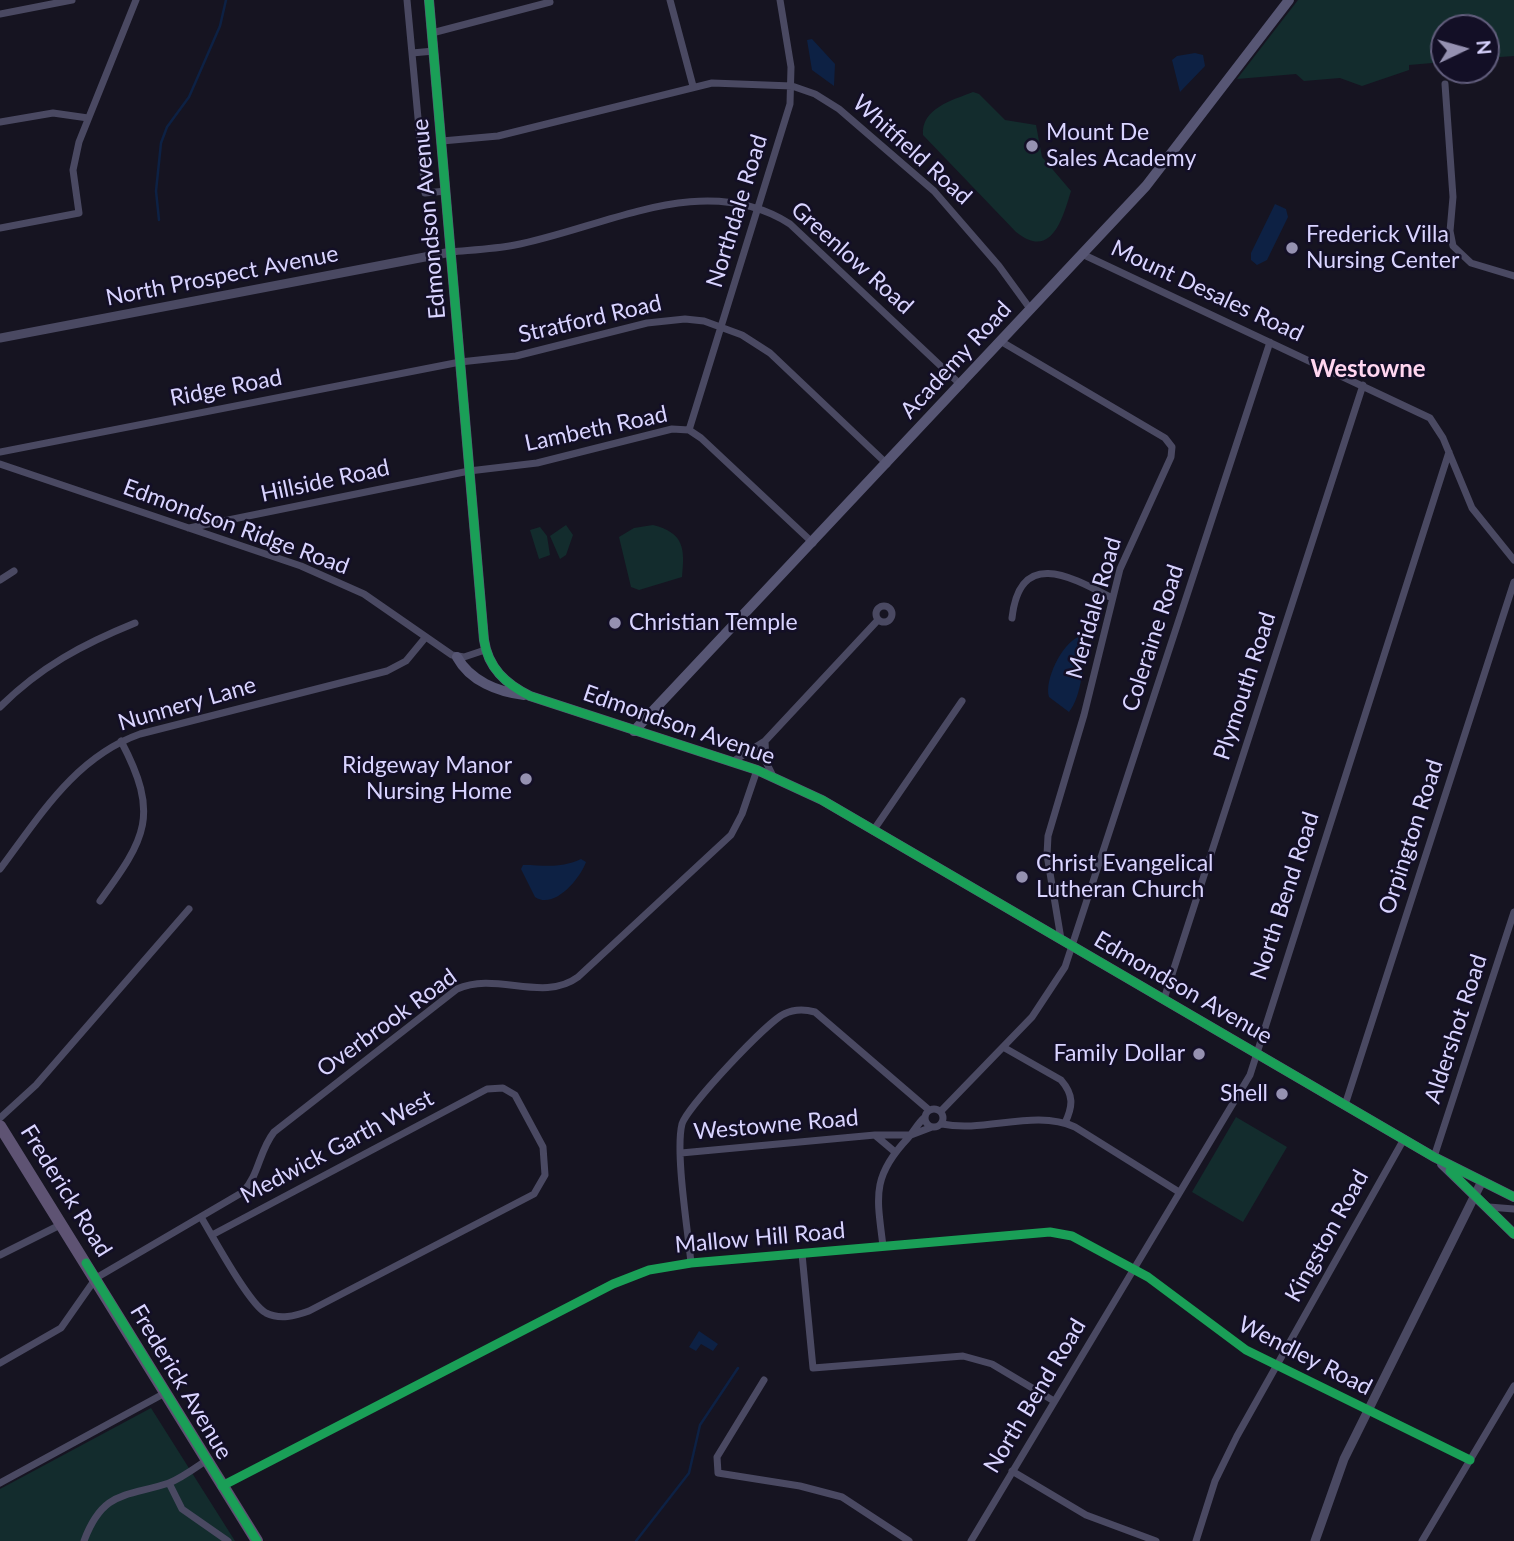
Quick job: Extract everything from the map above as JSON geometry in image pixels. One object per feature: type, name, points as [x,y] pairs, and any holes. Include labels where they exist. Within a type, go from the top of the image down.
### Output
[{"type":"main road","name":"Edmondson Avenue","points":[[429,0],[485,650],[499,675],[530,696],[757,771],[822,800],[1434,1157],[1514,1197]]},
{"type":"main road","name":"Academy Road","points":[[634,731],[1002,342],[1176,151],[1289,0]]},
{"type":"main road","points":[[457,657],[472,676],[481,681],[509,693],[530,696]]},
{"type":"main road","name":"Frederick Road","points":[[0,1126],[96,1278]]},
{"type":"main road","name":"Edmondson Avenue","points":[[1434,1157],[1475,1193],[1514,1234]]},
{"type":"main road","name":"Frederick Avenue","points":[[96,1278],[257,1541]]},
{"type":"street","points":[[0,14],[72,0]]},
{"type":"street","points":[[0,228],[79,213],[73,170],[79,142],[136,0]]},
{"type":"street","points":[[407,0],[425,193],[446,191]]},
{"type":"street","points":[[670,0],[693,86]]},
{"type":"street","name":"Northdale Road","points":[[689,430],[790,104],[792,86],[780,0]]},
{"type":"street","points":[[432,33],[550,2]]},
{"type":"street","points":[[412,53],[434,51]]},
{"type":"street","name":"Whitfield Road","points":[[442,141],[498,136],[693,86],[737,82],[792,86],[816,94],[839,109],[917,175],[965,225],[1031,310]]},
{"type":"street","points":[[1446,84],[1453,197],[1450,238],[1458,253],[1471,264],[1514,276]]},
{"type":"street","points":[[0,121],[53,113],[88,118]]},
{"type":"street","name":"Greenlow Road","points":[[451,252],[514,245],[684,202],[716,199],[758,207],[774,214],[807,239],[961,385]]},
{"type":"street","name":"North Prospect Avenue","points":[[0,338],[451,252]]},
{"type":"street","name":"Mount Desales Road","points":[[1082,254],[1430,418],[1472,508],[1514,560]]},
{"type":"street","name":"Stratford Road","points":[[460,362],[516,356],[666,320],[685,319],[721,326],[749,338],[770,352],[887,464]]},
{"type":"street","name":"Meridale Road","points":[[1002,342],[1165,438],[1172,447],[1171,457],[1125,555],[1084,715],[1048,836],[1047,855],[1061,939]]},
{"type":"street","name":"Coleraine Road","points":[[941,1111],[1045,999],[1065,967],[1074,946],[1270,342]]},
{"type":"street","name":"Ridge Road","points":[[0,452],[460,362]]},
{"type":"street","name":"Plymouth Road","points":[[1164,999],[1363,385]]},
{"type":"street","name":"Lambeth Road","points":[[469,471],[537,463],[659,431],[689,430],[713,448],[813,543]]},
{"type":"street","name":"North Bend Road","points":[[971,1541],[1250,1075],[1448,452]]},
{"type":"street","name":"Edmondson Ridge Road","points":[[0,464],[301,566],[364,594],[395,613],[425,638],[457,657]]},
{"type":"street","name":"Hillside Road","points":[[189,528],[469,471]]},
{"type":"street","points":[[0,580],[14,571]]},
{"type":"street","points":[[1012,618],[1019,590],[1024,583],[1041,573],[1069,575],[1112,598]]},
{"type":"street","name":"Orpington Road","points":[[1345,1105],[1514,582]]},
{"type":"street","points":[[731,762],[765,741],[878,620]]},
{"type":"street","points":[[0,706],[27,681],[57,660],[135,623]]},
{"type":"street","name":"Nunnery Lane","points":[[0,869],[70,779],[98,754],[121,740],[387,671],[406,661],[425,638]]},
{"type":"street","points":[[457,657],[485,650]]},
{"type":"street","points":[[873,831],[961,701]]},
{"type":"street","points":[[100,901],[137,848],[144,822],[139,781],[121,740]]},
{"type":"street","points":[[765,741],[766,762],[773,777]]},
{"type":"street","name":"Overbrook Road","points":[[96,1278],[235,1199],[250,1185],[262,1149],[274,1132],[457,989],[477,982],[553,987],[569,983],[578,977],[731,835],[742,814],[757,771]]},
{"type":"street","points":[[0,1118],[36,1085],[189,909]]},
{"type":"street","name":"Aldershot Road","points":[[1434,1157],[1514,912]]},
{"type":"street","points":[[691,1263],[681,1153],[681,1136],[686,1115],[773,1021],[787,1012],[805,1009],[815,1012],[927,1114],[932,1127]]},
{"type":"street","points":[[1003,1047],[1067,1086],[1072,1108],[1065,1123]]},
{"type":"street","name":"Medwick Garth West","points":[[503,1088],[515,1095],[546,1157],[545,1175],[534,1194],[309,1311],[287,1317],[267,1314],[255,1304],[212,1235],[479,1091],[503,1088]]},
{"type":"street","points":[[883,1246],[877,1186],[895,1152],[927,1114],[941,1111],[944,1116],[942,1124]]},
{"type":"street","points":[[911,1135],[942,1124],[958,1128],[1047,1121],[1065,1123],[1179,1192]]},
{"type":"street","name":"Westowne Road","points":[[681,1153],[875,1135],[911,1135]]},
{"type":"street","name":"Westowne Road","points":[[875,1135],[895,1152]]},
{"type":"street","name":"Kingston Road","points":[[1196,1541],[1223,1463],[1404,1139]]},
{"type":"street","points":[[1315,1541],[1339,1469],[1482,1181]]},
{"type":"street","points":[[1489,1207],[1514,1209]]},
{"type":"street","points":[[201,1217],[212,1235]]},
{"type":"street","points":[[0,1255],[62,1224]]},
{"type":"street","name":"Mallow Hill Road","points":[[222,1486],[613,1284],[649,1270],[691,1263],[1061,1233],[1133,1269]]},
{"type":"street","points":[[802,1254],[813,1368],[963,1356],[992,1364],[1054,1401]]},
{"type":"street","name":"Wendley Road","points":[[1133,1269],[1169,1292],[1231,1341],[1470,1461]]},
{"type":"street","points":[[0,1363],[61,1328],[96,1278]]},
{"type":"street","points":[[764,1380],[717,1457],[718,1474],[800,1486],[842,1497],[909,1541]]},
{"type":"street","points":[[1422,1541],[1514,1386]]},
{"type":"street","points":[[0,1483],[165,1393]]},
{"type":"street","points":[[84,1541],[94,1520],[121,1495],[169,1483],[206,1460]]},
{"type":"street","points":[[1012,1471],[1086,1515],[1156,1541]]},
{"type":"street","points":[[169,1483],[181,1509],[228,1541]]},
{"type":"green space","points":[[1298,0],[1514,0],[1514,56],[1500,57],[1500,14],[1430,14],[1430,63],[1409,65],[1409,70],[1362,86],[1340,78],[1304,81],[1296,74],[1237,79]]},
{"type":"green space","points":[[973,92],[979,94],[1005,120],[1036,125],[1042,157],[1071,191],[1060,223],[1047,239],[1028,240],[1016,232],[923,135],[927,118],[933,112],[948,102]]},
{"type":"green space","points":[[566,525],[573,535],[566,555],[560,559],[550,536]]},
{"type":"green space","points":[[653,525],[677,537],[683,558],[682,577],[639,590],[631,587],[619,537],[634,528]]},
{"type":"green space","points":[[540,527],[547,536],[550,555],[539,559],[530,530]]},
{"type":"green space","points":[[1236,1117],[1287,1147],[1243,1222],[1192,1192]]},
{"type":"green space","points":[[151,1408],[235,1541],[0,1541],[0,1489]]},
{"type":"water","points":[[812,39],[835,64],[834,86],[812,70],[807,40]]},
{"type":"water","points":[[1195,53],[1203,55],[1205,66],[1180,92],[1172,60],[1177,56]]},
{"type":"water","points":[[1275,204],[1286,209],[1288,217],[1267,260],[1257,265],[1251,260],[1251,253]]},
{"type":"water","points":[[1078,637],[1085,641],[1083,668],[1080,688],[1069,712],[1049,697],[1049,681],[1060,655]]},
{"type":"water","points":[[581,859],[586,862],[572,884],[550,899],[535,897],[521,869],[523,865],[559,865]]},
{"type":"water","points":[[699,1331],[718,1344],[713,1351],[701,1344],[696,1351],[689,1347]]},
{"type":"waterway","points":[[159,220],[156,191],[161,143],[167,127],[189,97],[220,26],[226,0]]},
{"type":"waterway","points":[[636,1541],[689,1473],[700,1425],[738,1368]]},
{"type":"cycle path","points":[[429,0],[484,640],[489,659],[499,674],[530,696],[757,770],[822,800],[1434,1157],[1514,1197]]},
{"type":"cycle path","points":[[1450,1171],[1514,1234]]},
{"type":"cycle path","points":[[222,1486],[613,1284],[649,1270],[691,1263],[1050,1232],[1072,1236],[1148,1277],[1246,1350],[1470,1460]]},
{"type":"cycle path","points":[[86,1263],[257,1541]]},
{"type":"place","name":"Mount De Sales Academy","points":[[1032,146]]},
{"type":"place","name":"Frederick Villa Nursing Center","points":[[1292,248]]},
{"type":"place","name":"Christian Temple","points":[[615,623]]},
{"type":"place","name":"Ridgeway Manor Nursing Home","points":[[526,779]]},
{"type":"place","name":"Christ Evangelical Lutheran Church","points":[[1022,877]]},
{"type":"place","name":"Family Dollar","points":[[1199,1054]]},
{"type":"place","name":"Shell","points":[[1282,1094]]},
{"type":"district","name":"Westowne","points":[[1368,369]]}]
